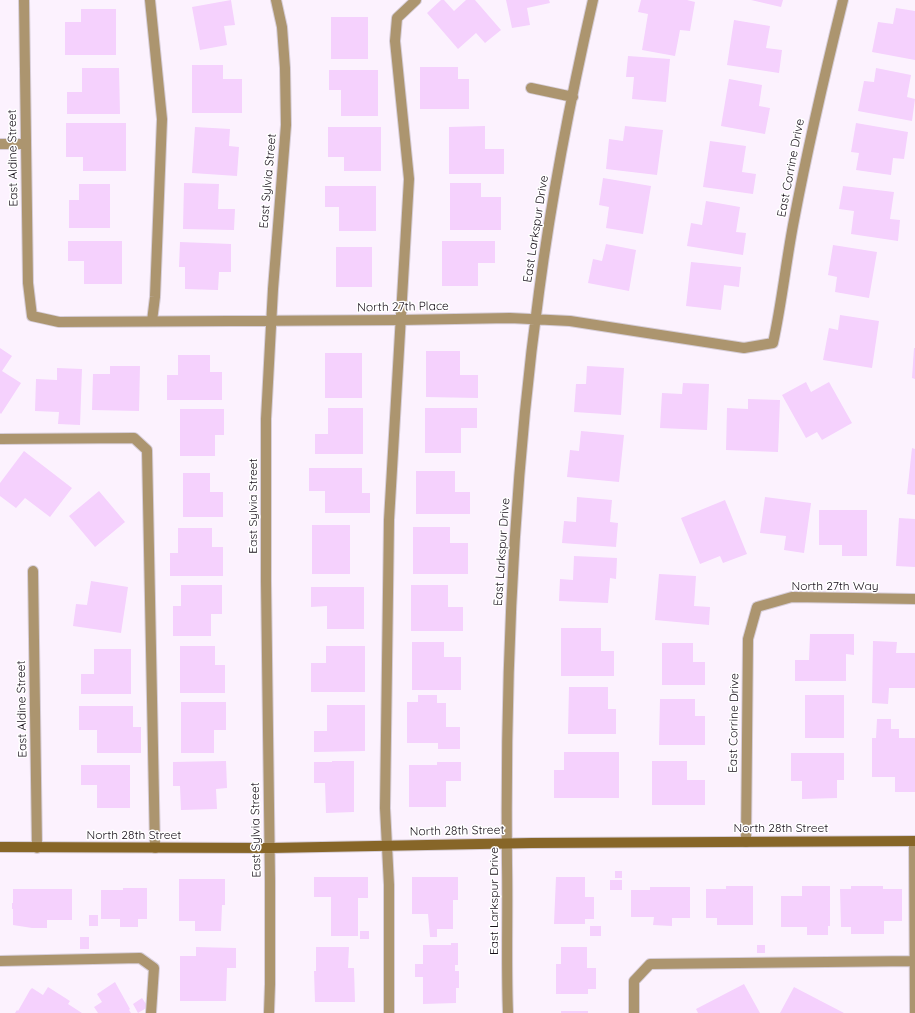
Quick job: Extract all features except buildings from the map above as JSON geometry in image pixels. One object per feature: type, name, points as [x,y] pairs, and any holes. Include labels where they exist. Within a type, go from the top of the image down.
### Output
[{"type":"street","name":"East Aldine Street","points":[[24,0],[28,283],[32,316]]},
{"type":"street","points":[[150,0],[162,119],[155,297],[152,321]]},
{"type":"street","name":"East Sylvia Street","points":[[269,1013],[270,848],[266,581],[266,419],[271,321],[286,125],[285,68],[282,27],[276,0]]},
{"type":"street","points":[[389,1013],[389,885],[385,808],[389,520],[409,179],[395,41],[397,18],[416,0]]},
{"type":"street","name":"East Larkspur Drive","points":[[508,1013],[507,726],[509,630],[521,458],[539,291],[572,97],[593,0]]},
{"type":"street","name":"East Corrine Drive","points":[[773,343],[781,306],[794,221],[807,153],[843,0]]},
{"type":"street","points":[[531,88],[572,97]]},
{"type":"street","points":[[0,144],[26,144]]},
{"type":"street","name":"North 27th Place","points":[[32,316],[59,322],[510,318],[570,321],[744,348],[773,343]]},
{"type":"street","points":[[0,439],[134,438],[147,450],[155,848]]},
{"type":"street","name":"East Aldine Street","points":[[33,571],[37,848]]},
{"type":"street","name":"North 27th Way","points":[[757,607],[792,598],[915,599]]},
{"type":"street","name":"East Corrine Drive","points":[[746,842],[748,639],[757,607]]},
{"type":"street","points":[[914,841],[914,1013]]},
{"type":"street","name":"North 28th Street","points":[[0,848],[270,848],[507,843],[914,841]]},
{"type":"street","points":[[0,960],[140,958],[154,968],[151,1013]]},
{"type":"street","points":[[634,1013],[634,981],[650,964],[914,961]]}]
